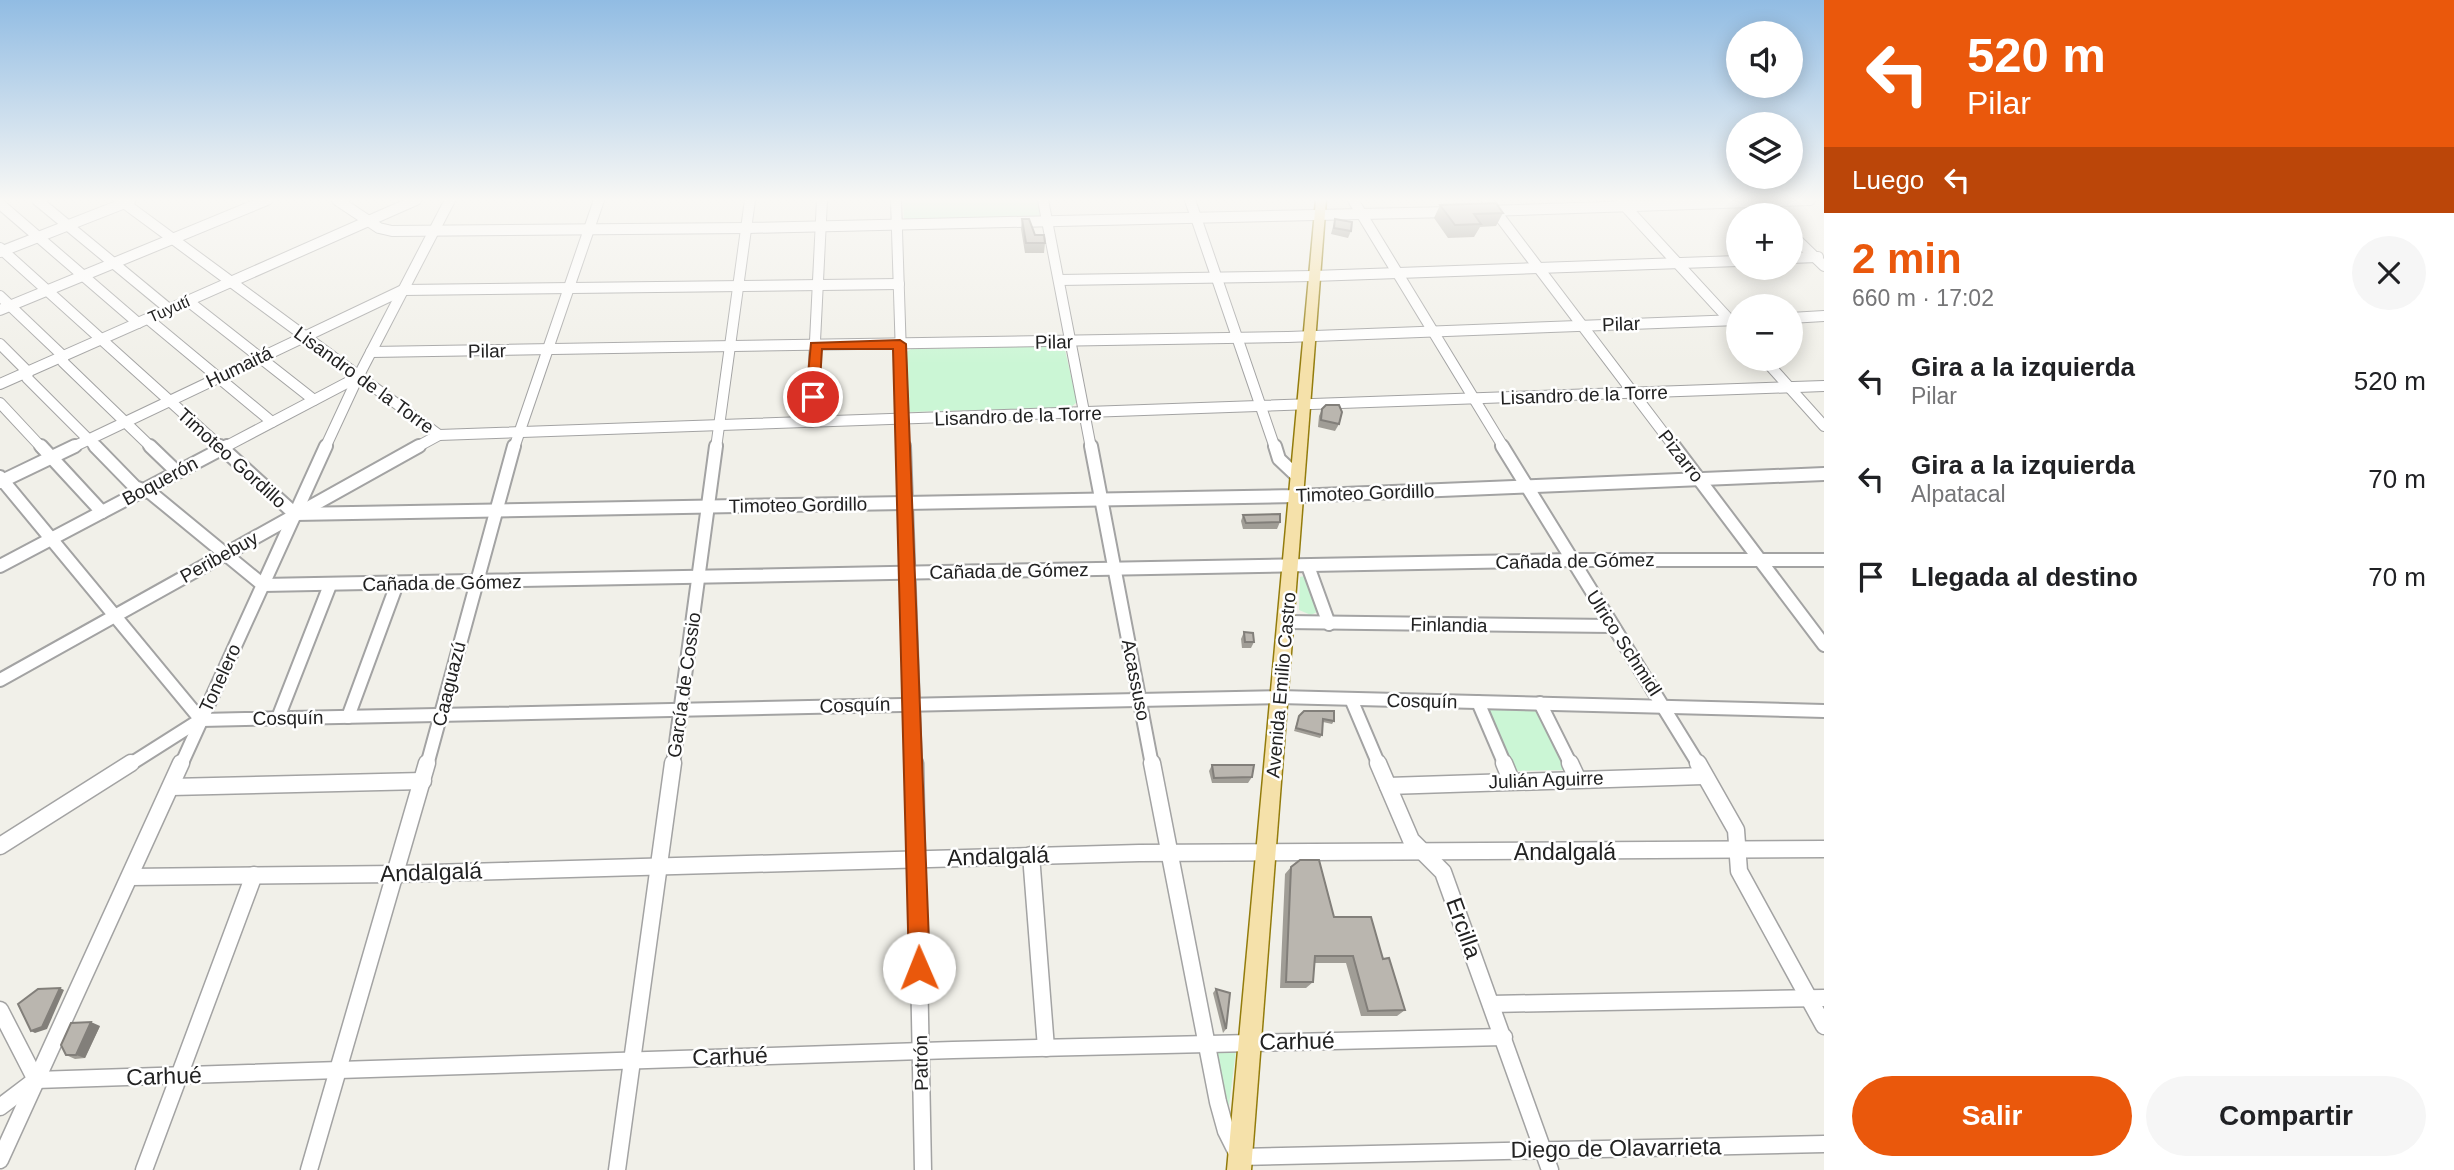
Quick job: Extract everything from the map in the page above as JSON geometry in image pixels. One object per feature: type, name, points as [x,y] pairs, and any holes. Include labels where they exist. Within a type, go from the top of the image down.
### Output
[{"type":"main road","name":"Avenida Emilio Castro","points":[[1239,1163],[1286,622],[1299,566],[1295,496],[1316,255]]},
{"type":"street","name":"Timoteo Gordillo","points":[[6,255],[295,514],[1295,496],[1824,474]]},
{"type":"street","points":[[59,255],[272,422]]},
{"type":"street","points":[[104,255],[169,309]]},
{"type":"street","points":[[5,308],[134,255]]},
{"type":"street","name":"Lisandro de la Torre","points":[[193,255],[439,435],[1824,386]]},
{"type":"street","name":"Tuyutí","points":[[0,384],[291,255]]},
{"type":"street","name":"Tonelero","points":[[0,1160],[358,377],[421,255]]},
{"type":"street","name":"Caaguazú","points":[[309,1170],[397,874],[518,433],[579,255]]},
{"type":"street","name":"García de Cossio","points":[[617,1170],[743,255]]},
{"type":"street","points":[[811,422],[819,255]]},
{"type":"street","name":"Patrón","points":[[898,255],[901,420],[918,859],[923,1170]]},
{"type":"street","name":"Acassuso","points":[[1054,255],[1206,1043],[1223,1120],[1239,1163]]},
{"type":"street","points":[[1209,255],[1279,458],[1297,476]]},
{"type":"street","name":"Ulrico Schmidl","points":[[1384,255],[1612,626],[1664,705],[1736,830],[1739,872],[1816,998],[1824,1026]]},
{"type":"street","name":"Pizarro","points":[[1528,255],[1824,645]]},
{"type":"street","points":[[1668,255],[1726,312]]},
{"type":"street","points":[[1819,257],[1824,266]]},
{"type":"street","points":[[1059,280],[1395,274],[1726,261]]},
{"type":"street","points":[[402,290],[899,284]]},
{"type":"street","name":"Humaitá","points":[[1,480],[402,290]]},
{"type":"street","points":[[0,296],[5,308],[63,356],[63,362],[177,472]]},
{"type":"street","points":[[188,301],[314,400]]},
{"type":"street","points":[[1803,317],[1824,316]]},
{"type":"street","name":"Pilar","points":[[371,352],[1070,342],[1726,320]]},
{"type":"street","points":[[0,344],[28,372],[27,378],[135,487],[151,493],[223,555],[263,585]]},
{"type":"street","points":[[1775,371],[1824,426]]},
{"type":"street","name":"Boquerón","points":[[0,566],[358,377]]},
{"type":"street","points":[[0,403],[102,512]]},
{"type":"street","name":"Peribebuy","points":[[0,680],[439,435]]},
{"type":"street","points":[[0,846],[201,720],[1,480]]},
{"type":"street","name":"Cañada de Gómez","points":[[263,585],[1572,560],[1824,559]]},
{"type":"street","points":[[1299,566],[1329,624]]},
{"type":"street","points":[[348,717],[397,584]]},
{"type":"street","points":[[278,718],[330,585]]},
{"type":"street","name":"Finlandia","points":[[1286,622],[1612,626]]},
{"type":"street","name":"Cosquín","points":[[201,720],[1279,697],[1824,711]]},
{"type":"street","name":"Ercilla","points":[[1351,699],[1411,840],[1443,872],[1550,1170]]},
{"type":"street","points":[[1478,702],[1511,780]]},
{"type":"street","points":[[1540,702],[1577,778]]},
{"type":"street","name":"Julián Aguirre","points":[[1388,786],[1703,776]]},
{"type":"street","points":[[171,787],[423,781]]},
{"type":"street","name":"Andalgalá","points":[[130,877],[397,874],[1031,855],[1824,849]]},
{"type":"street","points":[[1031,855],[1046,1048]]},
{"type":"street","points":[[144,1170],[254,875]]},
{"type":"street","points":[[1491,1004],[1816,998]]},
{"type":"street","points":[[0,1010],[36,1080],[0,1107]]},
{"type":"street","name":"Carhué","points":[[36,1080],[337,1072],[632,1058],[1503,1037]]},
{"type":"street","name":"Diego de Olavarrieta","points":[[1239,1163],[1542,1149],[1824,1144]]},
{"type":"green space","points":[[1058,346],[1065,350],[1077,402],[1070,408],[908,412],[905,353],[911,349]]},
{"type":"green space","points":[[1304,576],[1319,611],[1311,615],[1299,610],[1300,577]]},
{"type":"green space","points":[[1486,707],[1538,708],[1566,770],[1513,771]]},
{"type":"green space","points":[[1236,1050],[1228,1113],[1214,1051]]},
{"type":"building","points":[[1326,405],[1339,405],[1342,412],[1339,424],[1321,420],[1322,409]]},
{"type":"building","points":[[1280,514],[1280,522],[1246,523],[1243,515]]},
{"type":"building","points":[[1244,632],[1253,633],[1254,642],[1245,642]]},
{"type":"building","points":[[1304,711],[1334,711],[1334,721],[1323,719],[1322,735],[1296,728],[1299,716]]},
{"type":"building","points":[[1212,765],[1254,765],[1252,777],[1214,778]]},
{"type":"building","points":[[1300,860],[1319,860],[1334,917],[1371,917],[1383,959],[1389,958],[1405,1010],[1368,1011],[1353,956],[1315,956],[1313,982],[1286,982],[1291,867]]},
{"type":"building","points":[[60,988],[42,1027],[31,1031],[18,1004],[38,989]]},
{"type":"building","points":[[1216,989],[1230,993],[1226,1029]]},
{"type":"building","points":[[91,1022],[76,1055],[66,1055],[61,1045],[71,1023]]},
{"type":"route","points":[[813,397],[816,345],[900,344],[918,859],[919,968]]}]
